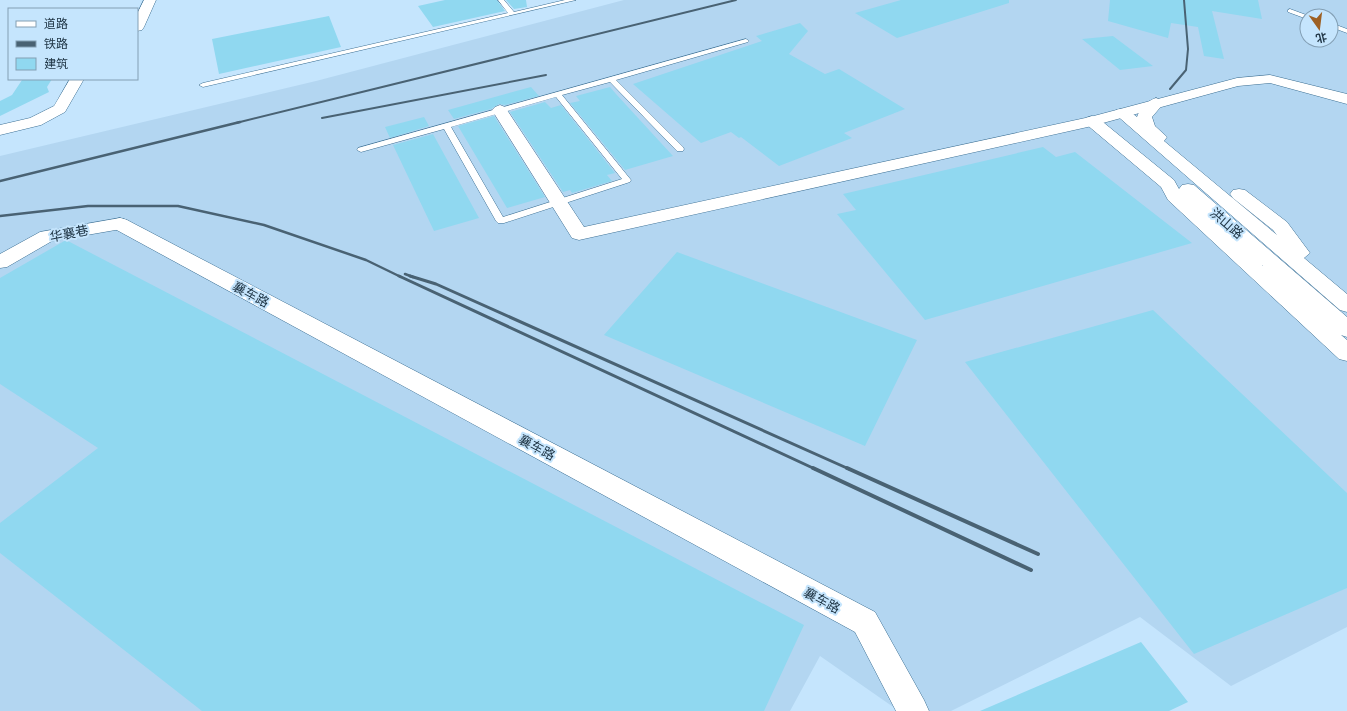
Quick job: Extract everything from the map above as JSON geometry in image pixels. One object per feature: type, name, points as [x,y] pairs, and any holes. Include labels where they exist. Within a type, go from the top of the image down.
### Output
[{"type":"street","points":[[138,24],[150,0]]},
{"type":"street","points":[[500,110],[579,234],[1106,117],[1237,82],[1270,79],[1347,99]]},
{"type":"street","points":[[0,130],[35,122],[60,109],[76,80]]},
{"type":"street","points":[[1156,103],[1144,116],[1148,128],[1173,148],[1205,166],[1280,226],[1299,252],[1347,292]]},
{"type":"street","points":[[1106,117],[1168,184],[1174,196],[1347,353]]},
{"type":"street","name":"洪山路","points":[[1106,117],[1347,305]]},
{"type":"street","name":"洪山路","points":[[1106,117],[1347,329]]},
{"type":"street","name":"华襄巷","points":[[0,262],[47,236],[120,224]]},
{"type":"street","name":"襄车路","points":[[120,224],[865,622],[913,711]]},
{"type":"lane","points":[[501,0],[512,14]]},
{"type":"lane","points":[[203,85],[573,0]]},
{"type":"lane","points":[[1290,11],[1299,14]]},
{"type":"lane","points":[[362,150],[746,41]]},
{"type":"lane","points":[[611,79],[680,149]]},
{"type":"lane","points":[[446,126],[501,221],[627,180],[557,94]]},
{"type":"shaded area","points":[[624,0],[1347,0],[1347,627],[1231,686],[1140,617],[951,711],[899,711],[820,656],[790,711],[0,711],[0,156],[316,81]]},
{"type":"building","points":[[445,0],[497,0],[505,11],[433,27],[418,6]]},
{"type":"building","points":[[506,0],[526,0],[527,7],[514,9]]},
{"type":"building","points":[[901,0],[1009,0],[1009,3],[897,38],[855,13]]},
{"type":"building","points":[[1110,0],[1258,0],[1262,19],[1212,11],[1224,59],[1204,56],[1198,27],[1171,23],[1168,38],[1108,21]]},
{"type":"building","points":[[329,16],[341,47],[219,74],[212,39]]},
{"type":"building","points":[[800,23],[808,31],[789,54],[825,74],[839,69],[905,109],[844,133],[852,138],[779,166],[741,137],[739,138],[731,132],[701,143],[633,84],[762,41],[756,36]]},
{"type":"building","points":[[1113,36],[1153,66],[1120,70],[1082,39]]},
{"type":"building","points":[[22,80],[51,80],[47,87],[49,92],[0,116],[0,101],[12,95]]},
{"type":"building","points":[[531,87],[539,96],[505,105],[499,104],[491,109],[454,119],[448,110]]},
{"type":"building","points":[[610,87],[673,156],[625,170],[570,103],[580,101],[576,96]]},
{"type":"building","points":[[545,102],[551,108],[561,105],[615,173],[607,175],[612,181],[572,193],[570,190],[563,192],[510,112]]},
{"type":"building","points":[[494,116],[545,197],[507,208],[458,126]]},
{"type":"building","points":[[424,117],[429,126],[390,138],[385,127]]},
{"type":"building","points":[[433,134],[479,218],[434,231],[393,145]]},
{"type":"building","points":[[1043,147],[1056,157],[1075,152],[1192,243],[925,320],[837,214],[856,210],[843,194]]},
{"type":"building","points":[[66,240],[804,625],[764,711],[202,711],[0,553],[0,523],[98,448],[0,384],[0,278]]},
{"type":"building","points":[[677,252],[917,340],[865,446],[604,335]]},
{"type":"building","points":[[1153,310],[1347,493],[1347,588],[1194,654],[965,362]]},
{"type":"building","points":[[1141,642],[1188,702],[1169,711],[980,711]]},
{"type":"railway","points":[[236,123],[736,0]]},
{"type":"railway","points":[[1170,89],[1186,70],[1188,49],[1184,0]]},
{"type":"railway","points":[[322,118],[546,75]]},
{"type":"railway","points":[[0,181],[240,122]]},
{"type":"railway","points":[[0,216],[88,206],[178,206],[264,225],[366,260],[401,277]]},
{"type":"railway","points":[[405,274],[412,277]]},
{"type":"railway","points":[[399,276],[815,469]]},
{"type":"railway","points":[[412,277],[436,284],[849,469]]},
{"type":"railway","points":[[813,468],[1031,570]]},
{"type":"railway","points":[[847,468],[1038,554]]}]
